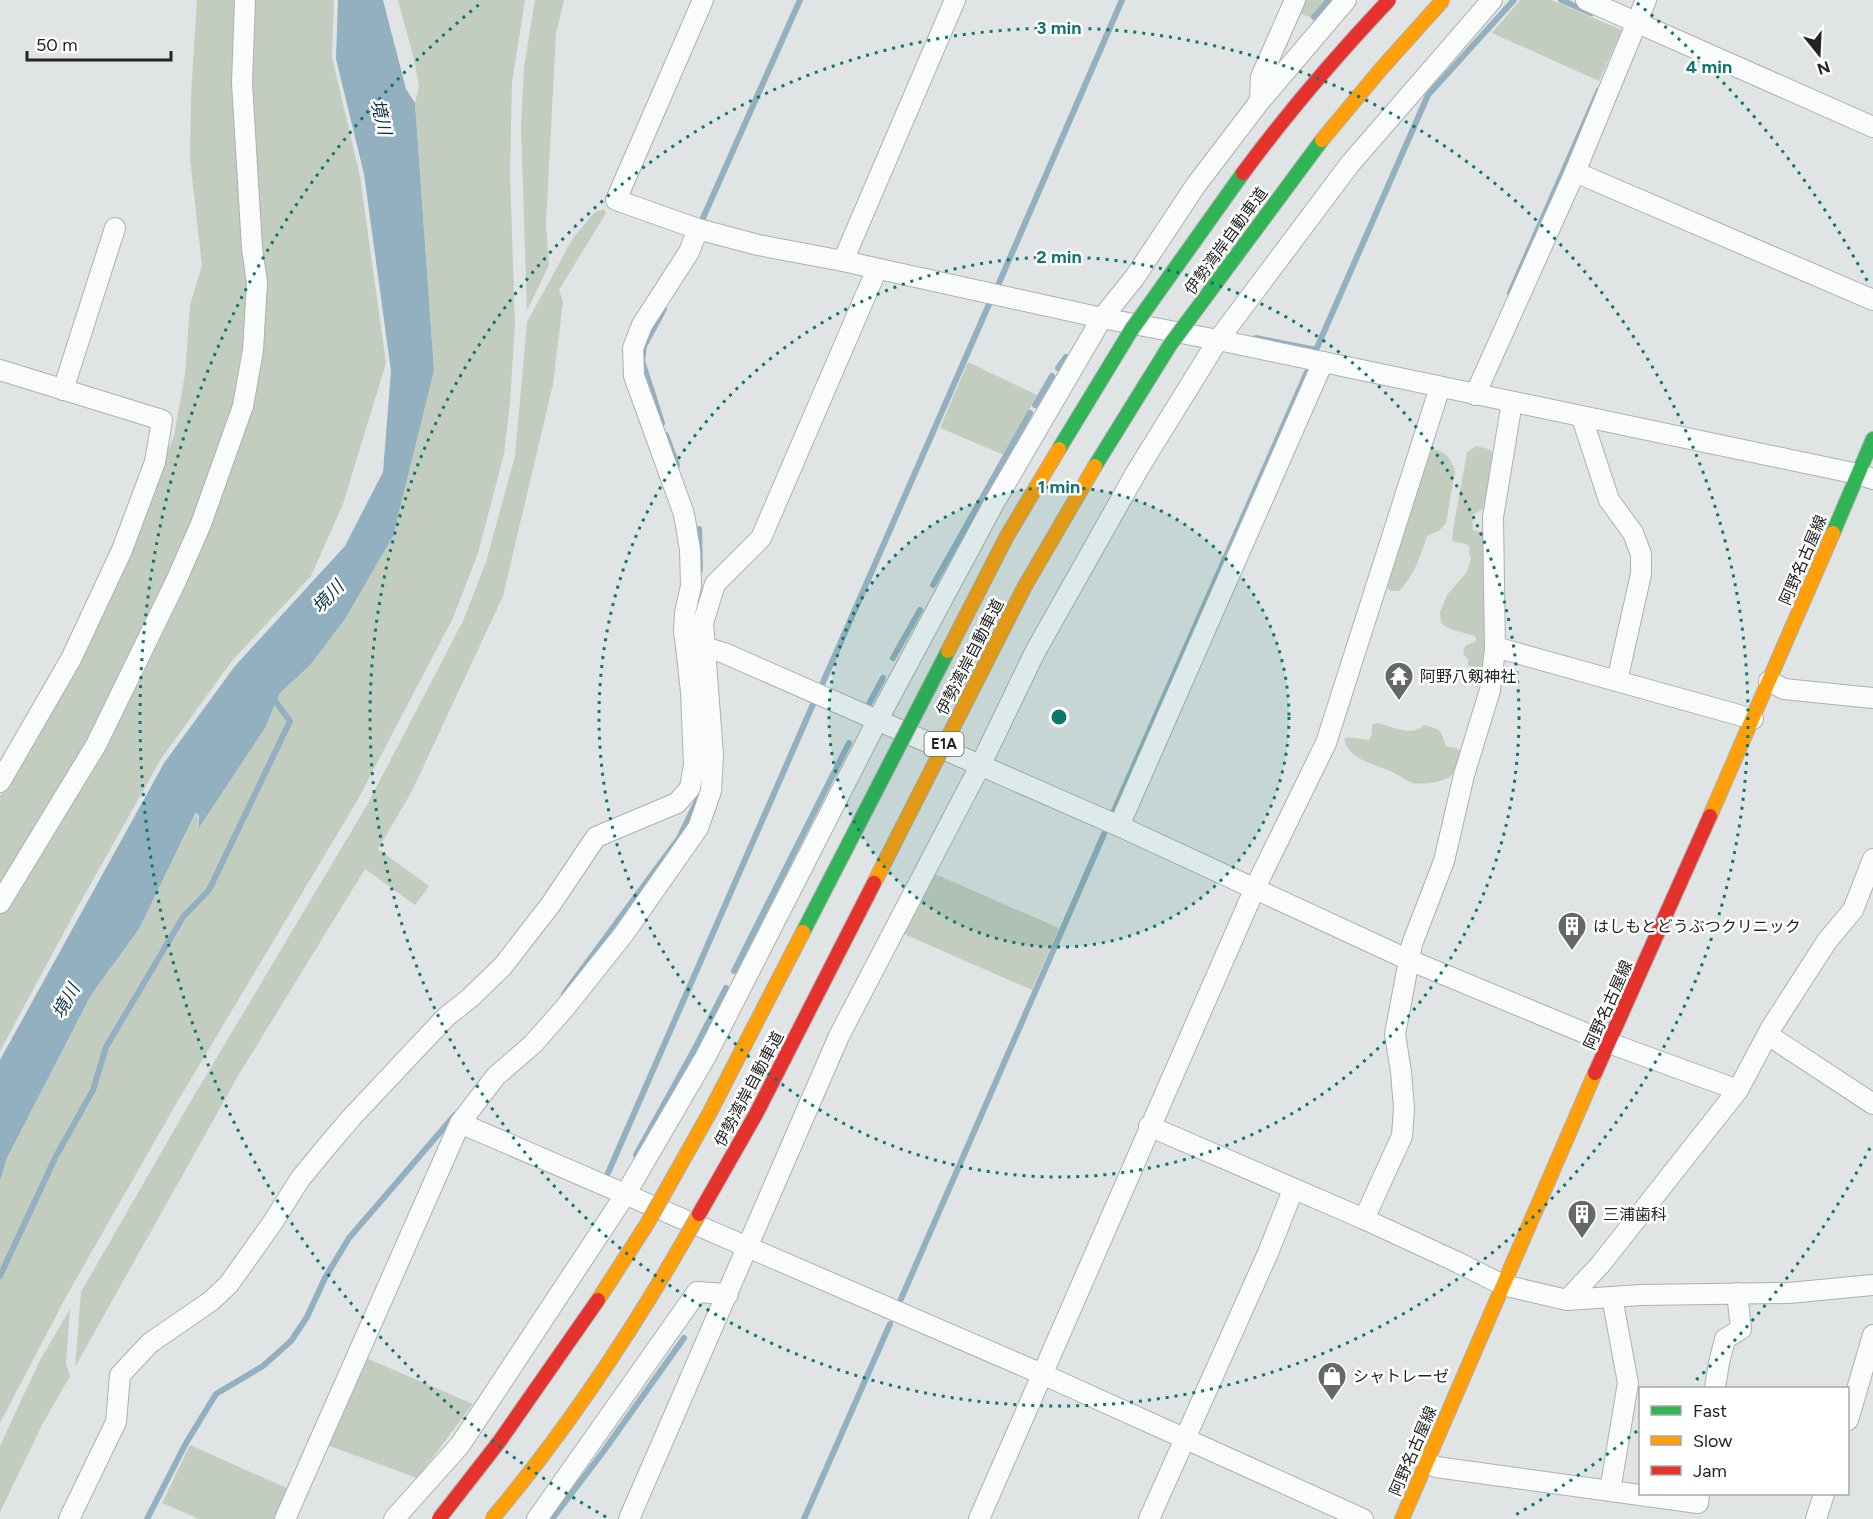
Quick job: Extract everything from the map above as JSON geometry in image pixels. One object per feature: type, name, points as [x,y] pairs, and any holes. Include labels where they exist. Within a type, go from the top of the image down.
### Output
[{"type":"main road","name":"伊勢湾岸自動車道","points":[[438,1519],[499,1442],[575,1335],[647,1224],[720,1093],[1007,536],[1132,329],[1267,140],[1335,58],[1389,0]]},
{"type":"main road","name":"伊勢湾岸自動車道","points":[[492,1519],[529,1475],[571,1417],[657,1288],[756,1114],[1025,586],[1096,464],[1170,345],[1312,152],[1381,69],[1443,0]]},
{"type":"main road","name":"阿野名古屋線","points":[[1402,1519],[1769,681],[1865,477],[1873,439]]},
{"type":"street","points":[[0,903],[96,745],[166,603],[201,524],[243,406],[253,350],[257,283],[252,248],[242,83],[245,0]]},
{"type":"street","points":[[703,0],[615,201],[698,229],[758,245],[1865,477]]},
{"type":"street","points":[[843,261],[955,0]]},
{"type":"street","points":[[1260,101],[1261,77],[1295,0]]},
{"type":"street","points":[[394,1519],[460,1445],[625,1195],[706,1056],[877,722],[994,502],[1102,318],[1135,277],[1197,185],[1260,101],[1346,0]]},
{"type":"street","points":[[629,1519],[838,1036],[980,766],[1041,642],[1137,471],[1218,340],[1350,164],[1492,0]]},
{"type":"street","points":[[1586,0],[1873,127]]},
{"type":"street","points":[[1475,395],[1575,172],[1646,0]]},
{"type":"street","points":[[1575,172],[1873,300]]},
{"type":"street","points":[[63,390],[115,228]]},
{"type":"street","points":[[285,1519],[460,1123],[496,1076],[532,1045],[564,1009],[623,935],[698,828],[711,791],[713,763],[695,646],[684,631],[685,612],[691,586],[690,550],[684,514],[634,376],[633,348],[642,325],[689,252],[698,229]]},
{"type":"street","points":[[69,1519],[116,1422],[120,1375],[150,1343],[211,1301],[229,1284],[311,1165],[351,1118],[446,1017],[470,998],[503,966],[551,904],[596,837],[677,803],[690,788],[694,765],[691,692],[695,646],[715,584],[761,538],[877,269]]},
{"type":"street","points":[[1119,826],[1323,362]]},
{"type":"street","points":[[0,370],[162,420],[155,462],[122,550],[71,659],[0,782]]},
{"type":"street","points":[[980,1519],[1149,1126],[1255,888],[1326,743],[1440,387]]},
{"type":"street","points":[[1364,1219],[1402,1136],[1404,1108],[1395,1034],[1412,944],[1444,861],[1464,776],[1490,690],[1495,647],[1493,517],[1512,402]]},
{"type":"street","points":[[1582,418],[1609,500],[1633,533],[1641,554],[1641,574],[1617,681]]},
{"type":"street","points":[[695,646],[724,653],[877,722],[1119,826],[1409,960],[1609,1043],[1738,1090]]},
{"type":"street","points":[[1495,647],[1753,720]]},
{"type":"street","points":[[1769,681],[1784,689],[1873,698]]},
{"type":"street","points":[[1567,1300],[1600,1265],[1738,1090],[1767,1035],[1827,941],[1853,910],[1873,860]]},
{"type":"street","points":[[1767,1035],[1872,1103]]},
{"type":"street","points":[[460,1123],[1042,1374],[1363,1519]]},
{"type":"street","points":[[1149,1126],[1364,1219],[1503,1285],[1567,1300],[1790,1293],[1873,1285]]},
{"type":"street","points":[[1149,1519],[1268,1253],[1293,1190]]},
{"type":"street","points":[[537,1519],[697,1292],[728,1294]]},
{"type":"street","points":[[1715,1387],[1725,1339],[1741,1329],[1737,1293]]},
{"type":"street","points":[[1610,1491],[1628,1383],[1612,1297]]},
{"type":"street","points":[[1849,1417],[1869,1366],[1873,1335]]},
{"type":"street","points":[[1427,1462],[1436,1467],[1639,1495]]},
{"type":"street","points":[[1639,1495],[1698,1503],[1699,1495]]},
{"type":"street","points":[[1816,1519],[1824,1495]]},
{"type":"green space","points":[[197,0],[334,0],[332,57],[360,176],[386,363],[343,504],[311,576],[231,662],[161,759],[0,1051],[0,796],[18,768],[108,592],[174,436],[185,374],[190,305],[202,266],[190,159],[191,95]]},
{"type":"green space","points":[[398,0],[525,0],[512,83],[510,172],[515,325],[510,402],[504,454],[478,553],[453,618],[357,801],[176,1104],[67,1295],[0,1423],[0,1181],[7,1158],[91,995],[139,929],[197,811],[200,827],[265,728],[280,693],[309,665],[434,370],[415,103],[419,86]]},
{"type":"green space","points":[[535,0],[564,0],[556,33],[546,224],[549,265],[527,311],[521,127],[524,67]]},
{"type":"green space","points":[[1302,0],[1327,0],[1312,18],[1297,12]]},
{"type":"green space","points":[[1520,0],[1551,0],[1622,30],[1599,81],[1492,33]]},
{"type":"green space","points":[[604,209],[606,213],[559,290],[563,302],[553,384],[503,596],[412,791],[378,849],[429,886],[415,905],[365,869],[238,1076],[75,1367],[81,1292],[185,1111],[367,805],[463,621],[486,562],[515,456],[527,322],[573,238],[595,212]]},
{"type":"green space","points":[[968,362],[1037,395],[1004,455],[940,428]]},
{"type":"green space","points":[[1477,446],[1491,450],[1493,455],[1485,508],[1472,515],[1473,530],[1486,534],[1485,666],[1483,668],[1468,666],[1468,659],[1463,654],[1465,646],[1476,641],[1475,636],[1450,629],[1441,623],[1440,612],[1447,595],[1467,572],[1471,558],[1470,547],[1452,541],[1467,452]]},
{"type":"green space","points":[[1429,449],[1446,455],[1455,471],[1446,523],[1439,531],[1427,536],[1409,579],[1399,591],[1391,591],[1388,585]]},
{"type":"green space","points":[[1378,723],[1408,731],[1419,729],[1424,725],[1437,729],[1446,746],[1459,749],[1461,752],[1454,772],[1450,777],[1440,781],[1417,784],[1357,757],[1351,752],[1344,739],[1348,737],[1369,740],[1372,725]]},
{"type":"green space","points":[[935,874],[1059,928],[1032,990],[904,934]]},
{"type":"green space","points":[[70,1309],[66,1364],[70,1376],[42,1425],[0,1512],[0,1446],[40,1360]]},
{"type":"green space","points":[[366,1358],[473,1404],[417,1478],[327,1445]]},
{"type":"green space","points":[[190,1445],[291,1490],[278,1519],[199,1519],[162,1503]]},
{"type":"water","name":"境川","points":[[338,0],[383,0],[406,89],[415,103],[434,370],[393,536],[345,619],[310,665],[280,693],[265,728],[199,828],[199,816],[196,812],[139,929],[91,995],[7,1158],[0,1181],[0,1060],[164,763],[235,666],[345,546],[383,472],[391,371],[364,174],[336,59]]},
{"type":"waterway","points":[[703,218],[800,0]]},
{"type":"waterway","points":[[999,283],[1122,0]]},
{"type":"waterway","points":[[1314,17],[1329,0]]},
{"type":"waterway","points":[[1256,338],[1316,350],[1428,95],[1514,0]]},
{"type":"waterway","points":[[1561,0],[1591,13]]},
{"type":"waterway","points":[[1510,293],[1599,90]]},
{"type":"waterway","points":[[821,687],[990,302]]},
{"type":"waterway","points":[[662,423],[642,361],[644,346],[664,309]]},
{"type":"waterway","points":[[1058,368],[1066,357]]},
{"type":"waterway","points":[[1113,813],[1307,372]]},
{"type":"waterway","points":[[1035,405],[1052,376]]},
{"type":"waterway","points":[[933,585],[1030,413]]},
{"type":"waterway","points":[[666,435],[677,465]]},
{"type":"waterway","points":[[699,529],[700,570]]},
{"type":"waterway","points":[[696,618],[698,595]]},
{"type":"waterway","points":[[893,658],[920,610]]},
{"type":"waterway","points":[[869,704],[883,678]]},
{"type":"waterway","points":[[0,1276],[56,1156],[93,1090],[106,1047],[183,917],[209,890],[290,721],[272,697]]},
{"type":"waterway","points":[[608,1173],[814,702]]},
{"type":"waterway","points":[[734,971],[849,743]]},
{"type":"waterway","points":[[564,994],[679,838],[699,797],[703,771]]},
{"type":"waterway","points":[[901,1299],[1104,834]]},
{"type":"waterway","points":[[636,1155],[726,988]]},
{"type":"waterway","points":[[147,1519],[186,1443],[216,1394],[263,1366],[291,1341],[307,1317],[325,1278],[349,1238],[455,1115]]},
{"type":"waterway","points":[[804,1519],[890,1324]]},
{"type":"waterway","points":[[552,1519],[684,1338]]},
{"type":"traffic: fast","points":[[1095,466],[1170,345],[1322,140]]},
{"type":"traffic: fast","points":[[1059,449],[1132,329],[1243,173]]},
{"type":"traffic: fast","points":[[1833,533],[1873,439]]},
{"type":"traffic: fast","points":[[803,932],[948,651]]},
{"type":"traffic: slow","points":[[1322,140],[1443,0]]},
{"type":"traffic: slow","points":[[948,651],[1007,536],[1059,449]]},
{"type":"traffic: slow","points":[[874,883],[1025,586],[1095,466]]},
{"type":"traffic: slow","points":[[1710,816],[1833,533]]},
{"type":"traffic: slow","points":[[598,1300],[647,1224],[709,1114],[803,932]]},
{"type":"traffic: slow","points":[[1402,1519],[1595,1073]]},
{"type":"traffic: slow","points":[[492,1519],[549,1447],[603,1371],[699,1214]]},
{"type":"traffic: jam","points":[[1243,173],[1313,84],[1389,0]]},
{"type":"traffic: jam","points":[[1595,1073],[1710,816]]},
{"type":"traffic: jam","points":[[699,1214],[756,1114],[874,883]]},
{"type":"traffic: jam","points":[[439,1519],[499,1442],[598,1300]]},
{"type":"place","name":"阿野八剱神社","points":[[1399,702]]},
{"type":"place","name":"はしもとどうぶつクリニック","points":[[1572,952]]},
{"type":"place","name":"三浦歯科","points":[[1582,1240]]},
{"type":"place","name":"シャトレーゼ","points":[[1332,1402]]}]
